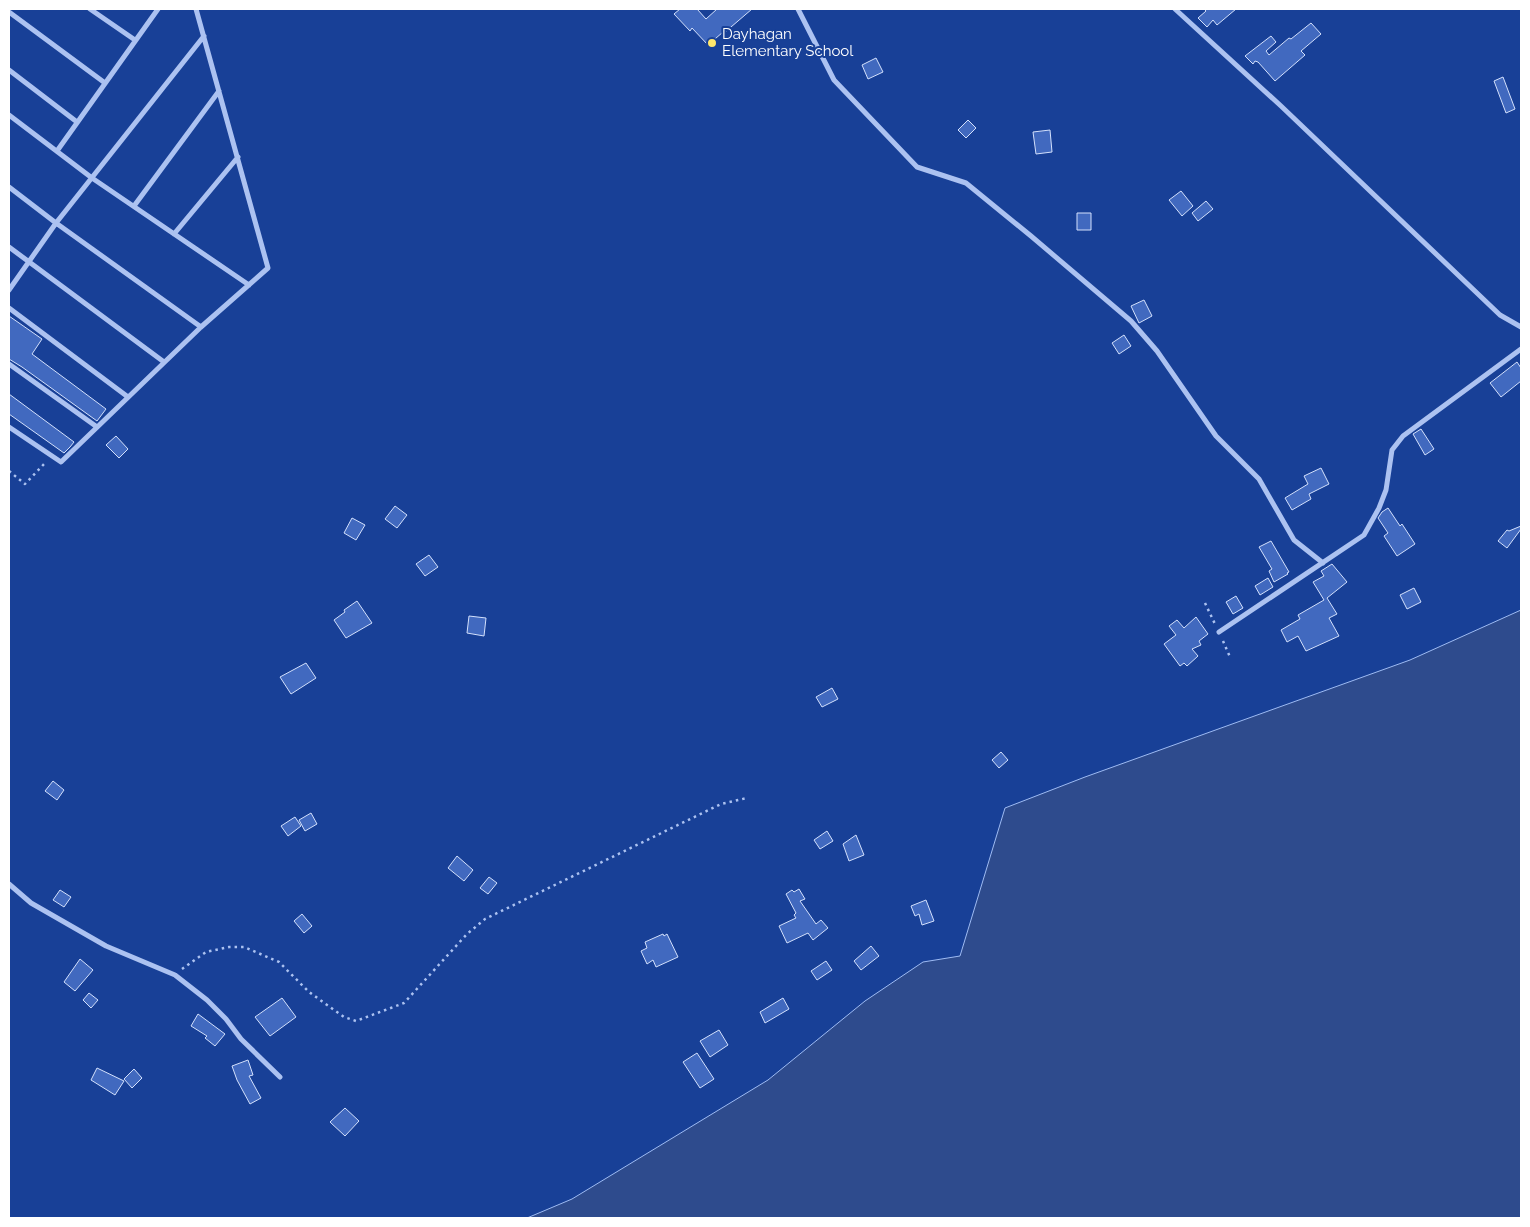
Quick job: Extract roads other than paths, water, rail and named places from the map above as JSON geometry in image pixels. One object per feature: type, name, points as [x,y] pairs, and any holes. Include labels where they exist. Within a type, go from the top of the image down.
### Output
[{"type":"street","points":[[90,9],[135,40]]},
{"type":"street","points":[[57,151],[158,9]]},
{"type":"street","points":[[9,427],[61,462],[201,327],[268,268],[196,9]]},
{"type":"street","points":[[798,9],[834,80],[918,167],[966,183],[1131,321],[1157,352],[1216,436],[1259,479],[1294,540],[1323,563]]},
{"type":"street","points":[[1175,9],[1282,106],[1500,315],[1521,327]]},
{"type":"street","points":[[9,12],[105,83]]},
{"type":"street","points":[[9,290],[56,223],[204,36]]},
{"type":"street","points":[[9,70],[77,122]]},
{"type":"street","points":[[134,206],[219,91]]},
{"type":"street","points":[[9,115],[92,178],[249,285]]},
{"type":"street","points":[[174,234],[238,157]]},
{"type":"street","points":[[9,187],[201,327]]},
{"type":"street","points":[[9,247],[164,362]]},
{"type":"street","points":[[9,308],[128,397]]},
{"type":"street","points":[[1219,632],[1364,535],[1379,508],[1386,490],[1392,450],[1403,436],[1521,349]]},
{"type":"street","points":[[9,364],[97,428]]},
{"type":"street","points":[[9,884],[31,903],[106,946],[175,975],[207,1000],[226,1019],[241,1039],[280,1077]]},
{"type":"water","points":[[1521,610],[1521,1218],[527,1218],[572,1199],[768,1080],[865,1001],[923,962],[960,956],[1005,808],[1085,777],[1410,660]]},
{"type":"place","name":"Dayhagan Elementary School","points":[[712,43]]}]
